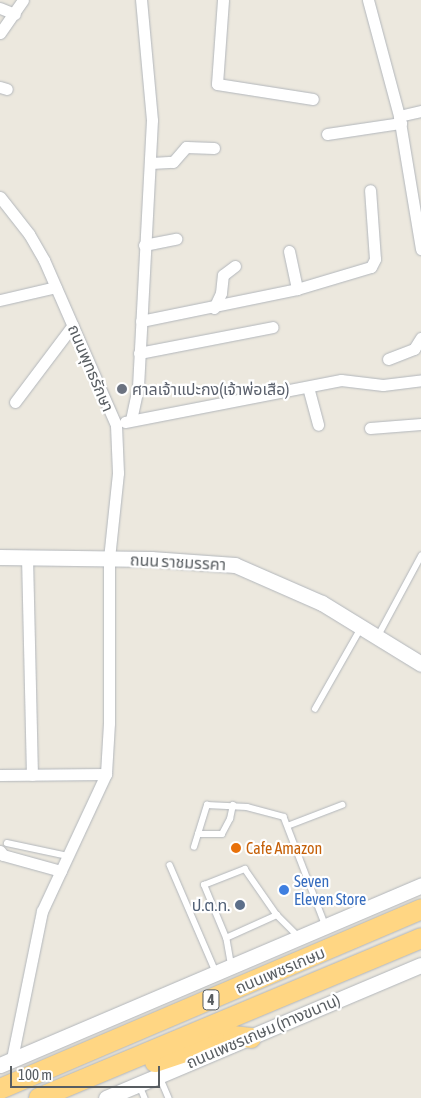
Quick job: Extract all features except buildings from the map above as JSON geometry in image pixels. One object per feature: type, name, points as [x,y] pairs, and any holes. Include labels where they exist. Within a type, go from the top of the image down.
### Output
[{"type":"highway","name":"ถนนเพชรเกษม","points":[[0,1089],[421,909]]},
{"type":"highway","name":"ถนนเพชรเกษม","points":[[39,1098],[421,938]]},
{"type":"highway","points":[[86,1078],[96,1081],[233,1036],[251,1038]]},
{"type":"main road","name":"ถนน ราชมรรคา","points":[[0,557],[110,558],[235,565],[322,603],[421,664]]},
{"type":"main road","name":"4","points":[[6,1062],[421,884]]},
{"type":"main road","name":"ถนนเพชรเกษม (ทางขนาน)","points":[[106,1098],[421,965]]},
{"type":"street","points":[[0,34],[23,0]]},
{"type":"street","points":[[131,420],[138,387],[144,245],[150,163],[151,110],[141,0]]},
{"type":"street","points":[[223,0],[217,84],[312,100]]},
{"type":"street","points":[[368,0],[400,119],[421,249]]},
{"type":"street","points":[[0,8],[15,14]]},
{"type":"street","points":[[327,134],[400,119],[421,111]]},
{"type":"street","points":[[150,163],[173,162],[186,147],[214,148]]},
{"type":"street","points":[[141,321],[214,308],[296,289],[371,268],[374,259],[370,190]]},
{"type":"street","name":"ถนนพุทธรักษา","points":[[0,197],[29,234],[56,287],[116,425],[118,473],[110,558],[106,774]]},
{"type":"street","points":[[144,245],[176,239]]},
{"type":"street","points":[[289,251],[296,289]]},
{"type":"street","points":[[214,308],[221,293],[223,275],[235,266]]},
{"type":"street","points":[[0,300],[56,287]]},
{"type":"street","points":[[15,402],[73,325]]},
{"type":"street","points":[[139,353],[273,327]]},
{"type":"street","points":[[388,359],[414,349],[421,338]]},
{"type":"street","points":[[116,425],[131,420],[341,380],[383,385],[421,380]]},
{"type":"street","points":[[308,387],[318,425]]},
{"type":"street","points":[[370,428],[421,424]]},
{"type":"street","points":[[27,556],[32,775]]},
{"type":"street","points":[[0,776],[106,774],[42,911],[6,1062]]},
{"type":"street","points":[[4,847],[3,855],[60,872]]},
{"type":"lane","points":[[377,638],[421,556]]},
{"type":"lane","points":[[315,709],[361,628]]},
{"type":"lane","points":[[290,825],[342,804]]},
{"type":"lane","points":[[194,847],[207,805],[232,805],[284,817],[290,825],[325,924]]},
{"type":"lane","points":[[198,834],[222,834],[230,819],[232,805]]},
{"type":"lane","points":[[4,847],[68,856]]},
{"type":"lane","points":[[170,866],[216,972]]},
{"type":"lane","points":[[232,965],[226,938],[204,885],[244,869],[277,915],[299,936]]},
{"type":"lane","points":[[226,938],[277,915]]},
{"type":"lane","points":[[159,1075],[169,1098]]},
{"type":"lane","points":[[139,1084],[145,1098]]},
{"type":"place","name":"ศาลเจ้าแปะกง(เจ้าพ่อเสือ)","points":[[122,389]]},
{"type":"place","name":"Cafe Amazon","points":[[236,848]]},
{"type":"place","name":"Seven Eleven Store","points":[[284,890]]},
{"type":"place","name":"ป.ต.ท.","points":[[240,905]]}]
